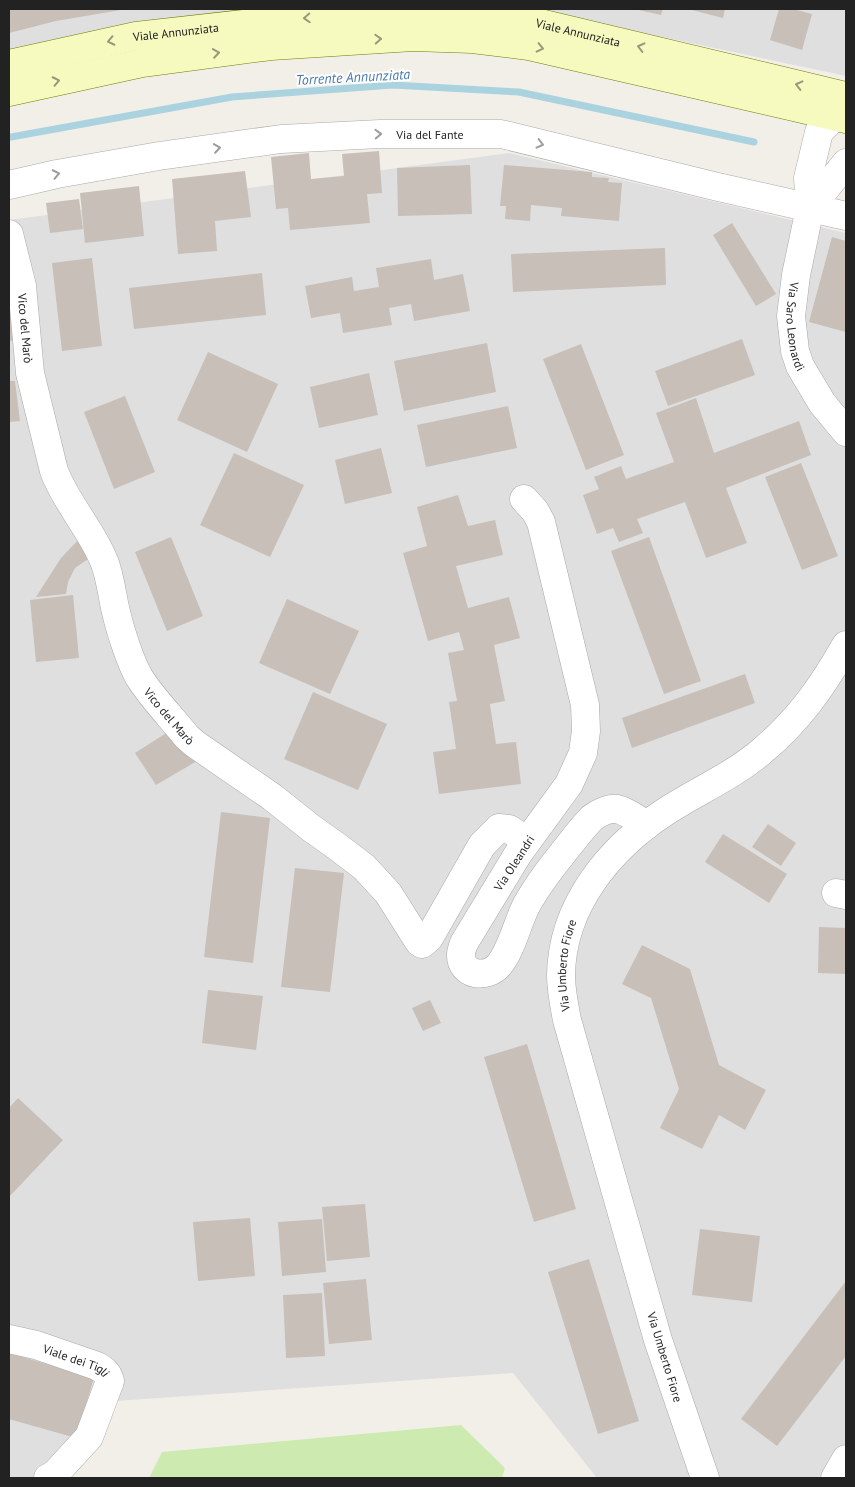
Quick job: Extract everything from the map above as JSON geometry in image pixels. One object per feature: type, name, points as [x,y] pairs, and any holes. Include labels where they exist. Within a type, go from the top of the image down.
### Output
[{"type":"main road","name":"Viale Annunziata","points":[[9,64],[136,36],[269,20],[406,20],[472,14],[532,21],[843,109]]},
{"type":"main road","name":"Viale Annunziata","points":[[9,92],[142,63],[271,46],[406,20]]},
{"type":"street","points":[[810,208],[808,178],[819,132],[843,109]]},
{"type":"street","name":"Via del Fante","points":[[9,185],[76,170],[281,139],[380,134],[501,134],[846,216]]},
{"type":"street","points":[[810,208],[846,163]]},
{"type":"street","name":"Via Saro Leonardi","points":[[810,208],[792,298],[791,316],[795,351],[800,366],[810,384],[822,403],[846,432]]},
{"type":"street","name":"Vico del Marò","points":[[9,234],[22,286],[30,373],[54,471],[59,484],[97,545],[104,561],[117,617],[138,676],[187,737],[272,797],[364,867],[388,893],[422,944],[429,938],[482,845],[498,828],[509,829],[527,841]]},
{"type":"street","name":"Via Oleandri","points":[[524,499],[535,511],[541,522],[585,705],[586,731],[583,753],[569,784],[518,854],[464,943],[461,954],[463,964],[469,972],[478,975],[498,967],[504,958],[526,907],[539,886],[593,817],[603,811],[616,809],[647,825]]},
{"type":"street","name":"Via Umberto Fiore","points":[[705,1478],[658,1340],[567,1020],[561,975],[563,952],[578,906],[602,867],[616,851],[664,812],[741,766],[776,739],[790,726],[827,678],[846,645]]},
{"type":"street","name":"Viale dei Tigli","points":[[9,1339],[97,1366],[108,1374],[110,1381],[89,1437],[55,1474],[48,1478]]},
{"type":"street","points":[[834,1478],[846,1459]]},
{"type":"shaded area","points":[[9,9],[325,9],[9,67]]},
{"type":"shaded area","points":[[530,9],[846,9],[846,76]]},
{"type":"shaded area","points":[[509,153],[846,233],[846,1478],[597,1478],[513,1373],[116,1401],[65,1478],[9,1478],[9,220]]},
{"type":"green space","points":[[461,1425],[505,1468],[502,1478],[149,1478],[162,1452]]},
{"type":"building","points":[[9,9],[121,10],[56,21],[9,33]]},
{"type":"building","points":[[634,9],[663,9],[661,15]]},
{"type":"building","points":[[688,9],[725,9],[723,18]]},
{"type":"building","points":[[779,9],[793,9],[812,14],[802,50],[770,40]]},
{"type":"building","points":[[379,151],[382,193],[367,194],[370,223],[290,230],[288,208],[276,209],[271,157],[309,153],[311,179],[344,176],[342,154]]},
{"type":"building","points":[[470,165],[472,214],[398,216],[397,168]]},
{"type":"building","points":[[504,165],[592,172],[592,177],[609,178],[608,182],[622,183],[619,221],[561,216],[562,208],[531,205],[530,221],[505,219],[506,206],[500,206]]},
{"type":"building","points":[[245,171],[251,217],[215,221],[217,251],[178,254],[172,179]]},
{"type":"building","points":[[139,186],[144,236],[85,243],[80,193]]},
{"type":"building","points":[[79,199],[83,229],[50,233],[46,203]]},
{"type":"building","points":[[732,223],[776,294],[756,306],[713,235]]},
{"type":"building","points":[[832,237],[846,241],[846,332],[809,322]]},
{"type":"building","points":[[665,248],[666,285],[513,292],[511,254]]},
{"type":"building","points":[[92,258],[102,346],[62,351],[52,263]]},
{"type":"building","points":[[431,259],[434,280],[463,274],[470,311],[414,321],[411,304],[389,308],[392,325],[343,333],[340,313],[311,318],[305,286],[352,277],[354,291],[379,287],[376,268]]},
{"type":"building","points":[[9,272],[21,339],[9,341]]},
{"type":"building","points":[[262,273],[266,315],[134,329],[129,288]]},
{"type":"building","points":[[742,339],[755,375],[668,406],[655,371]]},
{"type":"building","points":[[487,343],[496,392],[404,411],[394,361]]},
{"type":"building","points":[[581,344],[624,455],[586,470],[543,359]]},
{"type":"building","points":[[208,352],[278,384],[247,452],[177,420]]},
{"type":"building","points":[[369,373],[378,415],[319,428],[310,387]]},
{"type":"building","points":[[9,381],[15,381],[20,421],[9,422]]},
{"type":"building","points":[[125,396],[155,472],[114,489],[84,412]]},
{"type":"building","points":[[696,398],[714,453],[799,421],[811,455],[726,488],[747,543],[706,558],[685,502],[637,519],[643,533],[619,542],[613,528],[597,534],[583,495],[599,489],[594,477],[621,466],[626,479],[674,462],[656,413]]},
{"type":"building","points":[[508,406],[517,448],[426,467],[417,425]]},
{"type":"building","points":[[381,448],[392,493],[345,504],[335,460]]},
{"type":"building","points":[[234,453],[304,485],[270,557],[200,525]]},
{"type":"building","points":[[801,463],[838,556],[802,570],[765,477]]},
{"type":"building","points":[[458,495],[468,526],[495,520],[503,555],[456,566],[468,608],[509,597],[520,638],[494,645],[505,701],[490,704],[496,744],[516,742],[521,784],[439,794],[433,752],[456,749],[449,702],[457,701],[448,653],[464,650],[459,632],[428,641],[403,553],[427,546],[417,507]]},
{"type":"building","points":[[82,536],[94,555],[75,568],[68,582],[66,594],[36,597],[61,558]]},
{"type":"building","points":[[171,537],[203,616],[167,631],[135,552]]},
{"type":"building","points":[[649,537],[701,681],[664,694],[611,551]]},
{"type":"building","points":[[73,595],[79,658],[36,662],[30,600]]},
{"type":"building","points":[[287,599],[359,631],[330,694],[259,663]]},
{"type":"building","points":[[745,674],[755,703],[632,748],[622,718]]},
{"type":"building","points":[[313,692],[387,724],[358,790],[284,759]]},
{"type":"building","points":[[171,730],[197,761],[156,785],[135,753]]},
{"type":"building","points":[[221,812],[270,818],[253,963],[204,957]]},
{"type":"building","points":[[768,824],[796,843],[781,866],[752,847]]},
{"type":"building","points":[[723,834],[787,874],[769,903],[705,862]]},
{"type":"building","points":[[295,868],[344,873],[330,992],[281,987]]},
{"type":"building","points":[[819,927],[846,928],[846,974],[818,973]]},
{"type":"building","points":[[642,945],[690,969],[719,1065],[766,1090],[745,1130],[719,1115],[702,1149],[660,1128],[679,1089],[651,998],[622,984]]},
{"type":"building","points":[[208,990],[263,996],[256,1050],[202,1043]]},
{"type":"building","points":[[430,1000],[441,1023],[423,1031],[412,1008]]},
{"type":"building","points":[[527,1044],[576,1209],[534,1222],[484,1057]]},
{"type":"building","points":[[18,1098],[63,1140],[9,1197],[9,1108]]},
{"type":"building","points":[[365,1204],[370,1257],[327,1261],[322,1207]]},
{"type":"building","points":[[250,1218],[255,1276],[198,1281],[193,1222]]},
{"type":"building","points":[[322,1219],[326,1272],[282,1276],[278,1222]]},
{"type":"building","points":[[700,1229],[760,1236],[752,1302],[692,1295]]},
{"type":"building","points":[[589,1259],[639,1421],[598,1434],[548,1272]]},
{"type":"building","points":[[366,1279],[372,1340],[329,1344],[323,1283]]},
{"type":"building","points":[[846,1281],[846,1356],[777,1446],[741,1419]]},
{"type":"building","points":[[322,1293],[325,1356],[286,1358],[283,1295]]},
{"type":"building","points":[[9,1353],[94,1378],[76,1438],[9,1419]]},
{"type":"waterway","name":"Torrente Annunziata","points":[[11,137],[232,97],[393,85],[519,92],[754,142]]}]
